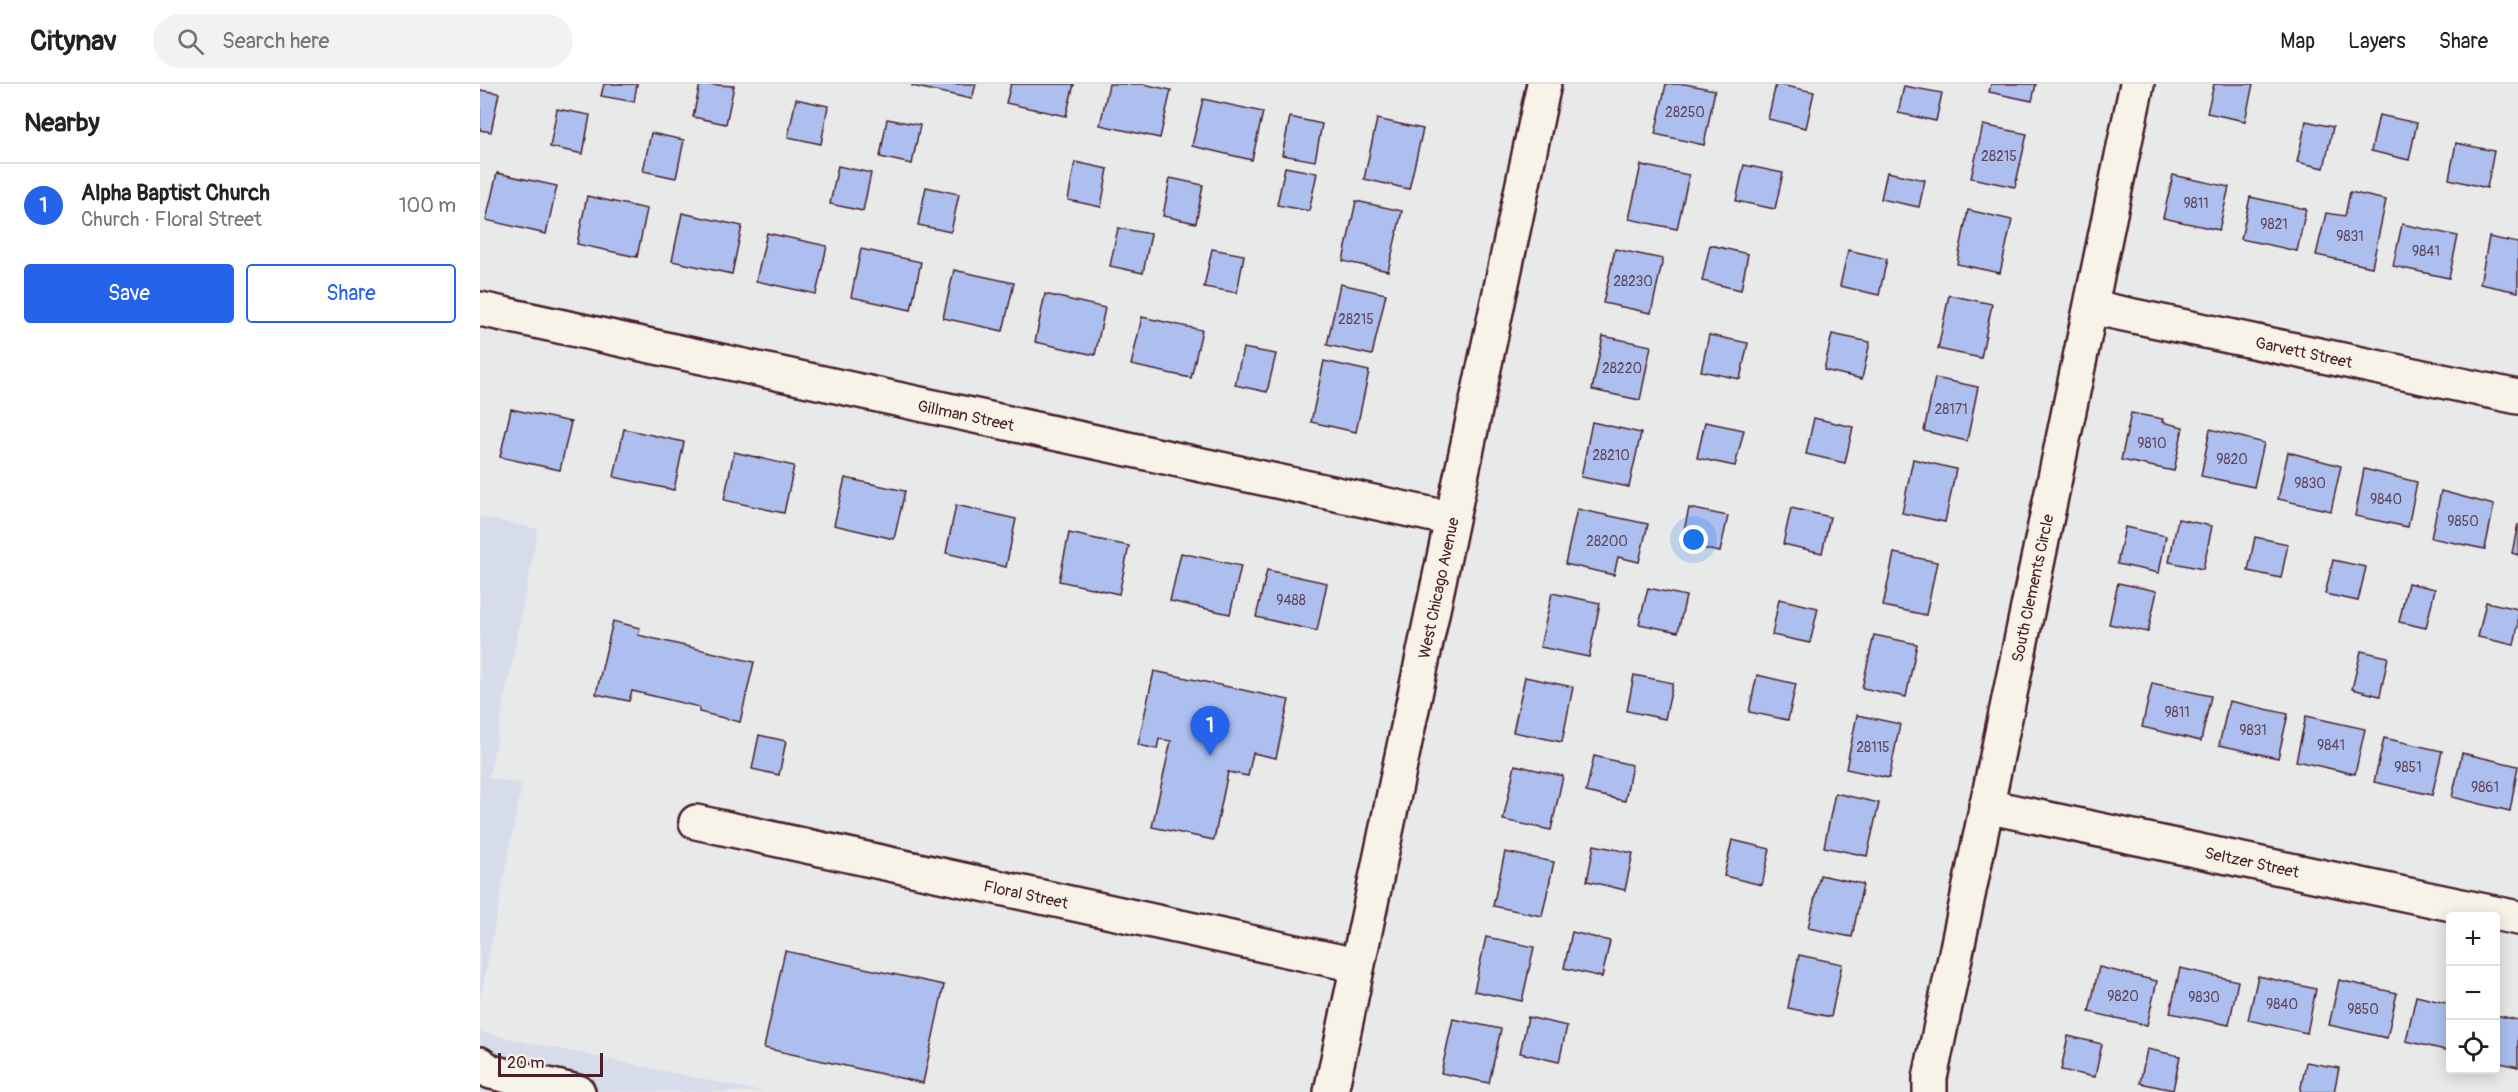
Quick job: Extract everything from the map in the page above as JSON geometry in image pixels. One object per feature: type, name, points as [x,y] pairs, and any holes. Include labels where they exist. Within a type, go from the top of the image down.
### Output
[{"type":"street","name":"West Chicago Avenue","points":[[1331,1092],[1542,84]]},
{"type":"street","name":"South Clements Circle","points":[[1930,1092],[1930,1078],[2137,84]]},
{"type":"street","name":"Garvett Street","points":[[2091,307],[2518,397]]},
{"type":"street","name":"Gillman Street","points":[[480,309],[1452,519]]},
{"type":"street","name":"Seltzer Street","points":[[1986,806],[2518,918]]},
{"type":"street","name":"Floral Street","points":[[696,822],[1356,965]]},
{"type":"street","points":[[480,1064],[491,1072],[578,1092]]},
{"type":"shaded area","points":[[480,517],[538,529],[489,778],[522,784],[480,1001]]},
{"type":"shaded area","points":[[480,1032],[763,1092],[480,1092]]},
{"type":"building","points":[[604,84],[637,84],[634,102],[601,96]]},
{"type":"building","points":[[700,84],[734,86],[726,124],[693,117]]},
{"type":"building","points":[[913,84],[976,84],[972,99],[912,86]]},
{"type":"building","points":[[1011,84],[1074,84],[1066,116],[1006,103]]},
{"type":"building","points":[[1109,84],[1143,84],[1171,90],[1160,138],[1100,125]]},
{"type":"building","points":[[1666,84],[1685,84],[1715,90],[1704,145],[1655,134]]},
{"type":"building","points":[[1776,84],[1814,92],[1806,128],[1768,119]]},
{"type":"building","points":[[1991,84],[2036,84],[2032,101],[1989,92]]},
{"type":"building","points":[[2214,84],[2253,84],[2245,121],[2207,113]]},
{"type":"building","points":[[1904,86],[1942,93],[1936,121],[1898,113]]},
{"type":"building","points":[[480,90],[499,93],[491,132],[480,130]]},
{"type":"building","points":[[796,99],[828,106],[821,144],[788,137]]},
{"type":"building","points":[[1203,99],[1263,112],[1252,160],[1192,146]]},
{"type":"building","points":[[557,109],[590,115],[583,154],[550,147]]},
{"type":"building","points":[[2379,115],[2417,123],[2409,160],[2371,151]]},
{"type":"building","points":[[1290,117],[1322,124],[1315,161],[1282,155]]},
{"type":"building","points":[[887,119],[920,125],[912,164],[880,157]]},
{"type":"building","points":[[1377,119],[1423,129],[1409,189],[1364,179]]},
{"type":"building","points":[[2306,121],[2333,127],[2324,168],[2297,162]]},
{"type":"building","points":[[1983,125],[2027,134],[2015,187],[1971,178]]},
{"type":"building","points":[[651,133],[684,140],[676,178],[643,171]]},
{"type":"building","points":[[2456,143],[2494,151],[2487,188],[2449,179]]},
{"type":"building","points":[[1075,162],[1108,169],[1101,207],[1068,200]]},
{"type":"building","points":[[1641,165],[1689,175],[1677,229],[1629,219]]},
{"type":"building","points":[[1744,165],[1783,173],[1775,209],[1736,201]]},
{"type":"building","points":[[838,166],[871,173],[863,211],[830,204]]},
{"type":"building","points":[[1285,167],[1317,173],[1309,211],[1277,205]]},
{"type":"building","points":[[1887,172],[1925,180],[1919,207],[1881,199]]},
{"type":"building","points":[[497,173],[557,186],[546,234],[486,220]]},
{"type":"building","points":[[2173,175],[2229,187],[2219,230],[2163,218]]},
{"type":"building","points":[[1170,178],[1203,185],[1196,223],[1163,216]]},
{"type":"building","points":[[926,187],[959,194],[951,232],[918,225]]},
{"type":"building","points":[[2350,192],[2386,200],[2372,267],[2316,255],[2326,213],[2345,216]]},
{"type":"building","points":[[587,196],[647,209],[637,257],[577,244]]},
{"type":"building","points":[[2250,197],[2306,209],[2297,251],[2241,239]]},
{"type":"building","points":[[1356,201],[1402,211],[1388,271],[1343,261]]},
{"type":"building","points":[[1968,210],[2012,220],[2000,273],[1957,264]]},
{"type":"building","points":[[682,213],[742,226],[732,274],[672,261]]},
{"type":"building","points":[[2402,224],[2458,236],[2449,278],[2393,266]]},
{"type":"building","points":[[1118,228],[1151,234],[1143,273],[1110,266]]},
{"type":"building","points":[[767,233],[827,246],[816,294],[756,281]]},
{"type":"building","points":[[2489,237],[2518,243],[2518,292],[2480,284]]},
{"type":"building","points":[[1710,245],[1748,254],[1741,290],[1702,281]]},
{"type":"building","points":[[861,249],[921,262],[911,310],[851,297]]},
{"type":"building","points":[[1212,249],[1244,255],[1237,293],[1204,287]]},
{"type":"building","points":[[1615,249],[1663,259],[1651,313],[1603,303]]},
{"type":"building","points":[[1848,250],[1887,259],[1879,295],[1840,286]]},
{"type":"building","points":[[954,270],[1014,283],[1003,331],[943,318]]},
{"type":"building","points":[[1340,284],[1386,294],[1372,355],[1327,345]]},
{"type":"building","points":[[1045,294],[1105,308],[1095,355],[1035,342]]},
{"type":"building","points":[[1949,295],[1992,304],[1981,358],[1938,349]]},
{"type":"building","points":[[1142,317],[1202,330],[1191,378],[1131,365]]},
{"type":"building","points":[[1832,334],[1870,342],[1862,379],[1824,370]]},
{"type":"building","points":[[1709,335],[1748,343],[1740,379],[1701,371]]},
{"type":"building","points":[[1603,336],[1651,346],[1640,400],[1592,390]]},
{"type":"building","points":[[1243,348],[1276,354],[1267,392],[1235,385]]},
{"type":"building","points":[[1324,361],[1369,371],[1356,432],[1311,422]]},
{"type":"building","points":[[1935,378],[1978,387],[1967,441],[1924,431]]},
{"type":"building","points":[[511,409],[571,422],[560,470],[500,457]]},
{"type":"building","points":[[2131,413],[2163,419],[2162,422],[2183,427],[2174,471],[2121,460]]},
{"type":"building","points":[[1814,418],[1853,427],[1845,463],[1806,454]]},
{"type":"building","points":[[1592,422],[1641,433],[1629,487],[1581,477]]},
{"type":"building","points":[[1705,422],[1744,430],[1735,466],[1697,458]]},
{"type":"building","points":[[624,429],[684,442],[674,490],[614,477]]},
{"type":"building","points":[[2210,429],[2264,443],[2254,487],[2201,476]]},
{"type":"building","points":[[734,452],[794,466],[784,513],[724,500]]},
{"type":"building","points":[[2288,452],[2341,466],[2331,511],[2278,499]]},
{"type":"building","points":[[1913,459],[1956,469],[1945,522],[1902,513]]},
{"type":"building","points":[[2364,469],[2417,482],[2408,527],[2355,516]]},
{"type":"building","points":[[845,478],[905,491],[894,539],[834,525]]},
{"type":"building","points":[[2441,491],[2494,505],[2485,549],[2431,538]]},
{"type":"building","points":[[956,505],[1016,519],[1006,567],[946,553]]},
{"type":"building","points":[[1689,508],[1728,516],[1720,552],[1681,544]]},
{"type":"building","points":[[1791,508],[1830,517],[1822,553],[1783,544]]},
{"type":"building","points":[[1577,509],[1648,524],[1639,562],[1618,557],[1614,575],[1565,564]]},
{"type":"building","points":[[2178,519],[2212,526],[2203,569],[2169,562]]},
{"type":"building","points":[[2518,524],[2518,555],[2512,553]]},
{"type":"building","points":[[2125,527],[2166,536],[2159,573],[2117,564]]},
{"type":"building","points":[[1069,533],[1129,546],[1119,594],[1059,581]]},
{"type":"building","points":[[2255,537],[2288,544],[2281,578],[2248,571]]},
{"type":"building","points":[[1181,553],[1241,566],[1230,614],[1170,601]]},
{"type":"building","points":[[1894,553],[1937,562],[1926,615],[1883,606]]},
{"type":"building","points":[[2333,560],[2366,567],[2358,601],[2325,594]]},
{"type":"building","points":[[1267,570],[1327,583],[1317,631],[1256,617]]},
{"type":"building","points":[[2118,583],[2157,591],[2148,632],[2109,624]]},
{"type":"building","points":[[2408,583],[2435,589],[2426,628],[2399,622]]},
{"type":"building","points":[[1648,588],[1686,596],[1678,632],[1639,624]]},
{"type":"building","points":[[1552,593],[1600,603],[1589,657],[1540,647]]},
{"type":"building","points":[[1779,599],[1818,608],[1810,643],[1772,635]]},
{"type":"building","points":[[2486,602],[2518,609],[2514,645],[2478,637]]},
{"type":"building","points":[[613,621],[640,628],[638,635],[754,662],[740,722],[699,712],[699,707],[632,691],[629,701],[596,694]]},
{"type":"building","points":[[1874,635],[1917,644],[1906,697],[1862,688]]},
{"type":"building","points":[[2361,651],[2388,657],[2380,696],[2352,689]]},
{"type":"building","points":[[1154,671],[1289,700],[1276,758],[1253,753],[1248,776],[1228,772],[1214,840],[1152,827],[1171,741],[1159,739],[1157,749],[1138,745]]},
{"type":"building","points":[[1634,675],[1673,683],[1665,719],[1627,711]]},
{"type":"building","points":[[1757,675],[1796,684],[1788,720],[1749,712]]},
{"type":"building","points":[[1525,677],[1573,687],[1562,742],[1513,732]]},
{"type":"building","points":[[2152,683],[2211,696],[2201,741],[2142,727]]},
{"type":"building","points":[[2229,701],[2288,714],[2278,758],[2219,745]]},
{"type":"building","points":[[1857,715],[1900,724],[1889,778],[1846,769]]},
{"type":"building","points":[[2306,716],[2365,729],[2355,774],[2296,761]]},
{"type":"building","points":[[759,735],[786,741],[779,775],[752,769]]},
{"type":"building","points":[[2384,738],[2442,751],[2432,795],[2374,782]]},
{"type":"building","points":[[2462,753],[2518,766],[2510,811],[2452,797]]},
{"type":"building","points":[[1594,756],[1632,765],[1625,801],[1586,792]]},
{"type":"building","points":[[1515,765],[1563,776],[1551,830],[1503,820]]},
{"type":"building","points":[[1835,793],[1879,803],[1867,856],[1824,847]]},
{"type":"building","points":[[1732,840],[1770,849],[1762,885],[1724,876]]},
{"type":"building","points":[[1594,845],[1633,853],[1625,890],[1587,881]]},
{"type":"building","points":[[1505,852],[1554,862],[1542,916],[1493,906]]},
{"type":"building","points":[[1820,875],[1863,884],[1852,937],[1808,928]]},
{"type":"building","points":[[1572,932],[1610,941],[1602,977],[1564,968]]},
{"type":"building","points":[[1486,937],[1534,947],[1522,1001],[1474,991]]},
{"type":"building","points":[[785,951],[944,985],[923,1083],[764,1048]]},
{"type":"building","points":[[1799,955],[1842,964],[1831,1017],[1788,1008]]},
{"type":"building","points":[[2099,967],[2157,981],[2147,1025],[2089,1012]]},
{"type":"building","points":[[2180,968],[2238,981],[2229,1025],[2170,1013]]},
{"type":"building","points":[[2258,976],[2316,989],[2307,1033],[2248,1020]]},
{"type":"building","points":[[2339,980],[2397,993],[2387,1038],[2329,1025]]},
{"type":"building","points":[[2416,996],[2446,1003],[2446,1050],[2406,1041]]},
{"type":"building","points":[[2500,1016],[2518,1020],[2518,1067],[2500,1063]]},
{"type":"building","points":[[1528,1017],[1567,1026],[1559,1062],[1520,1053]]},
{"type":"building","points":[[1453,1019],[1501,1029],[1489,1083],[1441,1073]]},
{"type":"building","points":[[2068,1036],[2102,1044],[2095,1077],[2061,1070]]},
{"type":"building","points":[[2147,1049],[2180,1056],[2173,1090],[2140,1083]]},
{"type":"building","points":[[2306,1062],[2339,1068],[2334,1092],[2300,1092]]},
{"type":"place","name":"Alpha Baptist Church","points":[[1210,756]]}]
